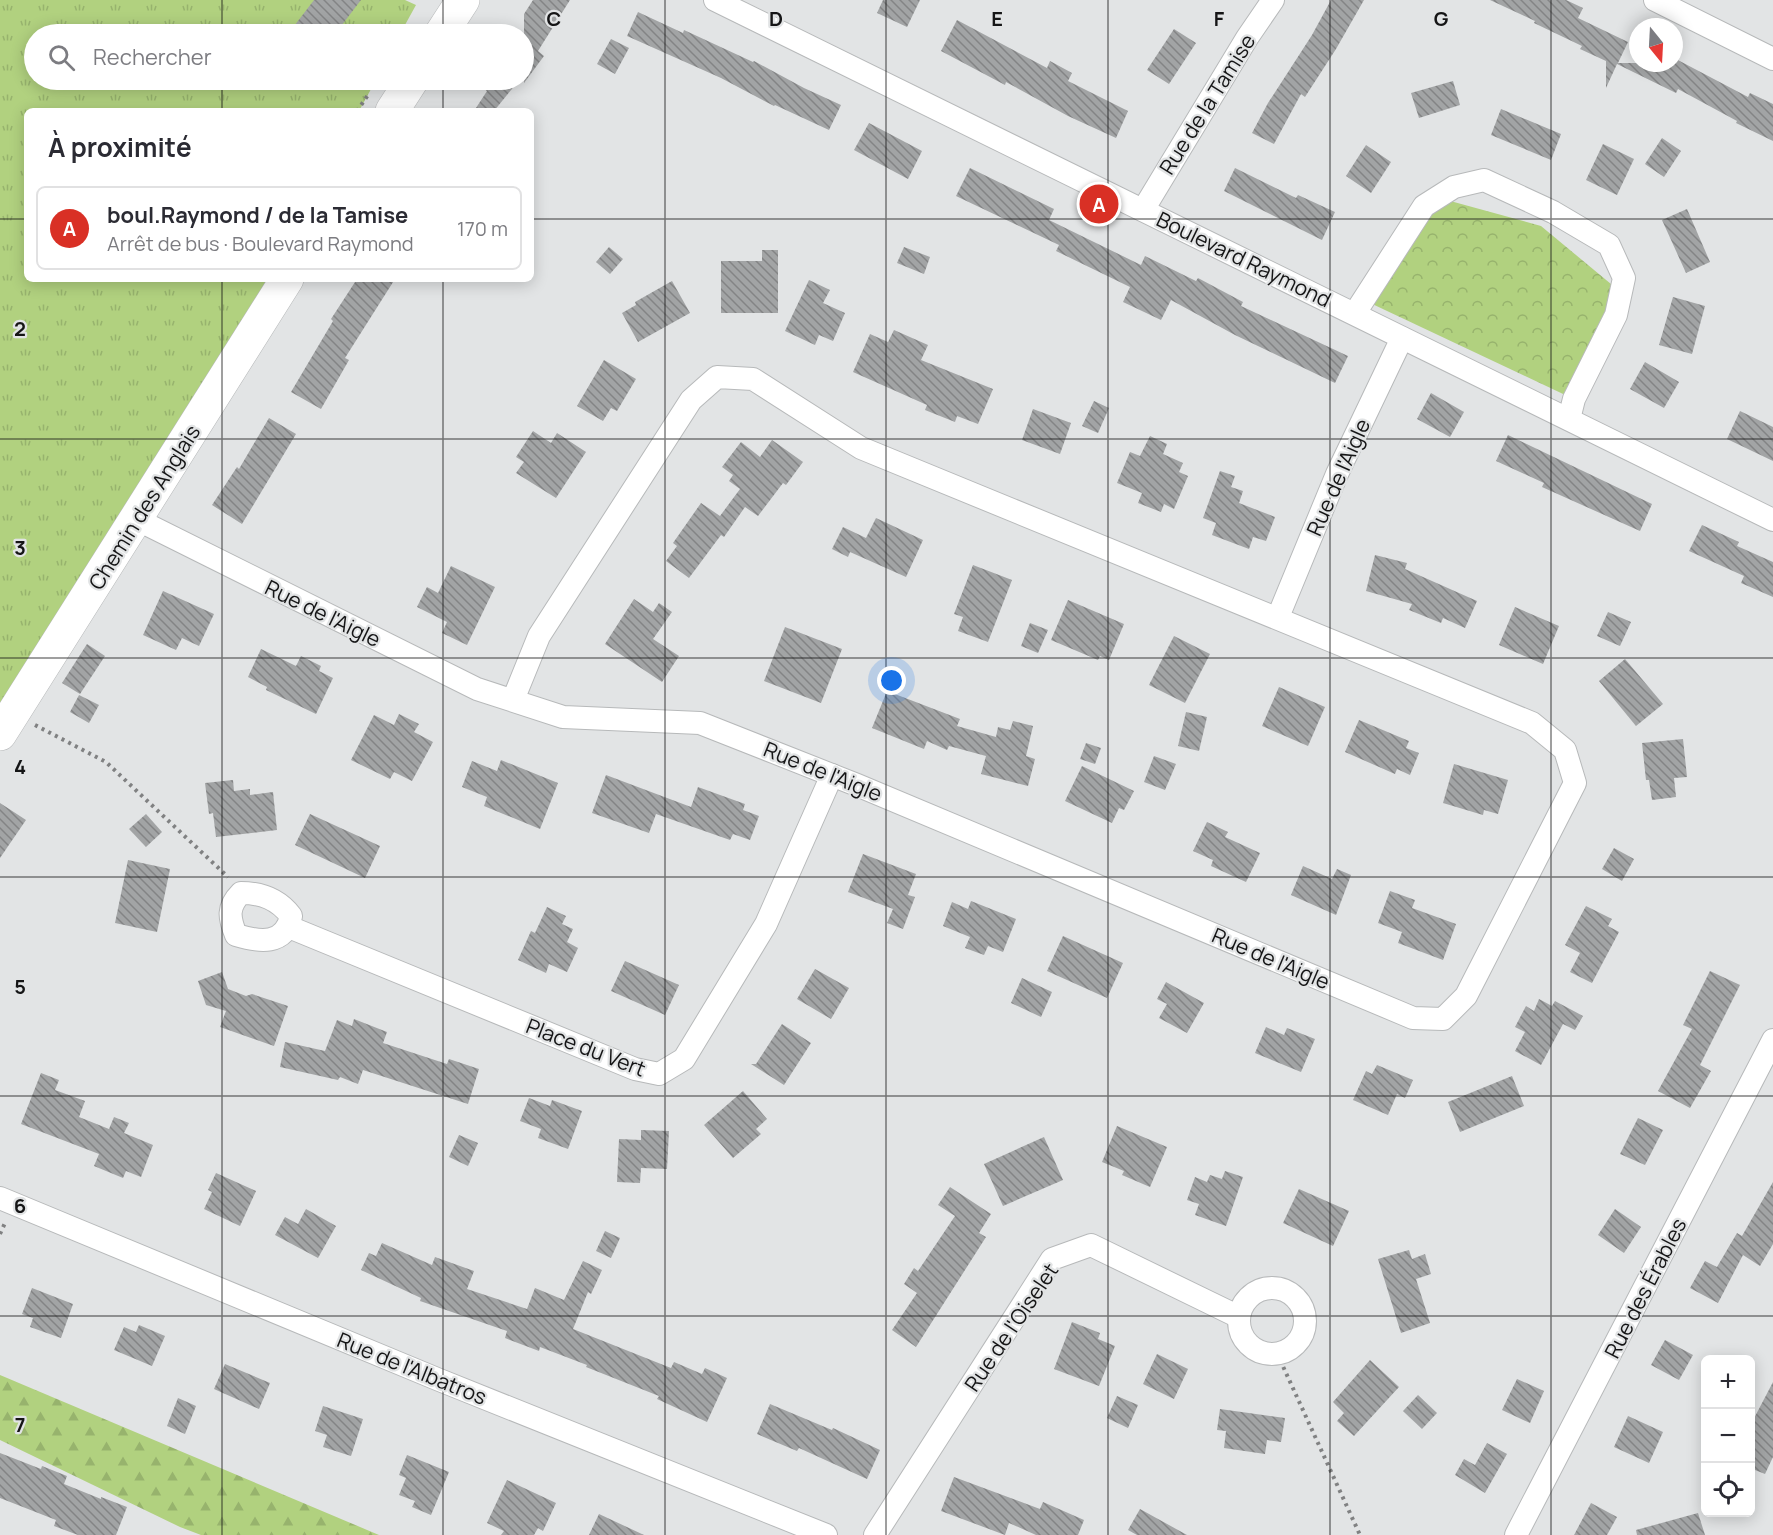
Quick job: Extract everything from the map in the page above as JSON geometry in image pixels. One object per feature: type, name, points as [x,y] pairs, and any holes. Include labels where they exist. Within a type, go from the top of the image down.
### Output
[{"type":"street","points":[[447,24],[463,0]]},
{"type":"street","name":"Boulevard Raymond","points":[[715,0],[1773,520]]},
{"type":"street","name":"Rue de la Tamise","points":[[1143,210],[1247,38],[1273,0]]},
{"type":"street","points":[[1655,0],[1773,59]]},
{"type":"street","points":[[394,108],[406,90]]},
{"type":"street","points":[[1355,313],[1424,206],[1454,187],[1484,180],[1553,212],[1609,245],[1624,278],[1616,315],[1574,399],[1569,419]]},
{"type":"street","name":"Chemin des Anglais","points":[[12,727],[136,519],[285,282]]},
{"type":"street","name":"Rue de l'Aigle","points":[[1278,617],[1337,474],[1402,338]]},
{"type":"street","name":"Rue de l'Aigle","points":[[136,519],[477,689],[563,717],[700,723],[832,775],[1413,1018],[1443,1019],[1466,996],[1575,783],[1564,750],[1532,723],[861,448],[753,380],[717,377],[691,400],[539,636],[513,700]]},
{"type":"street","name":"Place du Vert","points":[[289,927],[635,1069],[659,1074],[684,1059],[766,924],[832,775]]},
{"type":"street","name":"Rue des Érables","points":[[1516,1535],[1773,1040]]},
{"type":"street","name":"Rue de l'Albatros","points":[[0,1198],[437,1379],[826,1535]]},
{"type":"street","name":"Rue de l'Oiselet","points":[[875,1535],[1052,1259],[1091,1245],[1239,1317]]},
{"type":"street","points":[[1267,1288],[1288,1291],[1297,1298],[1306,1317],[1301,1339],[1284,1353],[1272,1355],[1251,1348],[1243,1339],[1239,1329],[1239,1317],[1248,1298],[1267,1288]]},
{"type":"path","points":[[12,727],[106,762],[235,884]]},
{"type":"path","points":[[1284,1353],[1281,1362],[1360,1535]]},
{"type":"green space","points":[[0,0],[405,0],[416,5],[406,24],[24,24],[24,90],[371,90],[361,108],[24,108],[24,282],[265,282],[136,519],[0,738]]},
{"type":"green space","points":[[1443,199],[1541,226],[1617,289],[1580,402],[1368,302]]},
{"type":"green space","points":[[0,1375],[379,1535],[201,1535],[180,1527],[0,1440]]},
{"type":"building","points":[[314,0],[361,0],[343,24],[296,24]]},
{"type":"building","points":[[533,0],[570,0],[538,51],[544,56],[534,70],[534,24],[524,24],[524,14]]},
{"type":"building","points":[[883,0],[920,0],[907,27],[877,13]]},
{"type":"building","points":[[1331,0],[1364,0],[1305,97],[1301,94],[1274,144],[1252,133]]},
{"type":"building","points":[[1490,0],[1566,0],[1583,8],[1578,18],[1628,42],[1618,63],[1629,63],[1629,70],[1617,64],[1606,88],[1606,61],[1580,49],[1582,46],[1534,23],[1535,21]]},
{"type":"building","points":[[638,12],[683,33],[684,30],[754,61],[841,105],[829,130],[627,36]]},
{"type":"building","points":[[957,20],[1047,68],[1050,61],[1072,73],[1068,81],[1128,111],[1116,138],[1068,116],[1006,82],[1005,85],[941,51]]},
{"type":"building","points":[[1174,29],[1196,43],[1169,84],[1147,70]]},
{"type":"building","points":[[611,39],[629,48],[615,74],[597,64]]},
{"type":"building","points":[[1683,63],[1748,97],[1750,93],[1773,104],[1773,141],[1736,123],[1737,121],[1678,89],[1676,93],[1633,72],[1683,72]]},
{"type":"building","points":[[1453,81],[1460,105],[1419,118],[1411,93]]},
{"type":"building","points":[[511,90],[496,108],[476,108],[487,91]]},
{"type":"building","points":[[1501,109],[1561,134],[1551,160],[1491,135]]},
{"type":"building","points":[[869,123],[922,151],[908,179],[854,150]]},
{"type":"building","points":[[1662,138],[1681,151],[1664,177],[1645,164]]},
{"type":"building","points":[[1603,144],[1634,159],[1617,195],[1586,180]]},
{"type":"building","points":[[1366,145],[1391,162],[1371,193],[1346,176]]},
{"type":"building","points":[[970,168],[1054,209],[1049,220],[1141,265],[1145,256],[1196,281],[1198,278],[1243,302],[1241,306],[1348,356],[1335,383],[1235,335],[1171,300],[1161,320],[1123,302],[1130,287],[1056,251],[1059,245],[956,196]]},
{"type":"building","points":[[1235,168],[1296,198],[1298,195],[1335,212],[1322,240],[1224,191]]},
{"type":"building","points":[[1687,209],[1710,262],[1686,273],[1662,220]]},
{"type":"building","points":[[609,247],[623,259],[610,274],[596,262]]},
{"type":"building","points":[[904,247],[930,257],[924,274],[897,263]]},
{"type":"building","points":[[762,250],[778,250],[778,313],[721,313],[721,261],[762,261]]},
{"type":"building","points":[[809,280],[830,290],[823,303],[845,313],[833,341],[819,335],[815,345],[785,331]]},
{"type":"building","points":[[672,281],[690,313],[638,342],[622,313],[636,305],[635,302]]},
{"type":"building","points":[[355,282],[393,282],[345,358],[349,360],[321,409],[291,392],[333,321],[331,319]]},
{"type":"building","points":[[1673,297],[1705,306],[1692,354],[1659,345]]},
{"type":"building","points":[[894,330],[928,345],[921,360],[993,389],[978,424],[957,416],[955,422],[925,410],[927,405],[853,372],[870,334],[888,342]]},
{"type":"building","points":[[604,360],[636,379],[617,411],[611,408],[603,421],[577,406]]},
{"type":"building","points":[[1645,362],[1679,382],[1664,408],[1630,389]]},
{"type":"building","points":[[1431,393],[1464,412],[1450,437],[1417,419]]},
{"type":"building","points":[[1094,401],[1109,408],[1098,433],[1082,426]]},
{"type":"building","points":[[1033,409],[1071,423],[1060,454],[1022,440]]},
{"type":"building","points":[[1740,411],[1773,427],[1773,461],[1727,439]]},
{"type":"building","points":[[269,418],[296,434],[242,524],[212,505],[237,467],[239,469]]},
{"type":"building","points":[[533,431],[551,443],[557,433],[586,452],[556,498],[516,473],[524,462],[516,457]]},
{"type":"building","points":[[1508,435],[1652,504],[1640,531],[1542,487],[1544,483],[1496,461]]},
{"type":"building","points":[[1150,436],[1167,444],[1163,454],[1183,463],[1179,472],[1188,476],[1174,509],[1164,504],[1161,512],[1138,503],[1142,493],[1117,483],[1130,452],[1140,456]]},
{"type":"building","points":[[772,440],[803,462],[786,485],[783,483],[758,516],[745,507],[724,537],[721,535],[689,578],[666,561],[677,546],[673,543],[701,503],[720,516],[740,489],[729,481],[733,475],[722,467],[741,442],[760,457]]},
{"type":"building","points":[[1220,471],[1235,476],[1231,487],[1243,491],[1239,503],[1275,517],[1266,541],[1253,537],[1249,549],[1212,535],[1216,523],[1203,518]]},
{"type":"building","points":[[876,518],[923,540],[906,577],[850,552],[848,557],[832,549],[843,527],[866,538]]},
{"type":"building","points":[[1702,525],[1739,542],[1737,546],[1773,562],[1773,597],[1741,583],[1744,576],[1689,551]]},
{"type":"building","points":[[1375,555],[1407,563],[1405,569],[1477,601],[1465,628],[1443,618],[1441,623],[1409,610],[1412,604],[1366,591]]},
{"type":"building","points":[[973,565],[1012,580],[988,642],[958,631],[963,617],[954,614]]},
{"type":"building","points":[[451,566],[495,587],[467,645],[442,633],[447,622],[417,607],[427,587],[438,593]]},
{"type":"building","points":[[163,591],[214,614],[199,646],[182,638],[176,650],[143,635]]},
{"type":"building","points":[[634,599],[653,612],[659,603],[672,612],[653,639],[679,656],[662,682],[605,644]]},
{"type":"building","points":[[1068,600],[1124,624],[1109,660],[1100,656],[1098,660],[1051,640]]},
{"type":"building","points":[[1515,607],[1559,626],[1543,664],[1499,645]]},
{"type":"building","points":[[1608,612],[1631,622],[1620,646],[1597,636]]},
{"type":"building","points":[[1030,623],[1048,630],[1038,653],[1021,646]]},
{"type":"building","points":[[785,627],[842,649],[821,703],[764,681]]},
{"type":"building","points":[[1174,636],[1210,654],[1185,703],[1149,685]]},
{"type":"building","points":[[87,644],[105,656],[80,694],[62,683]]},
{"type":"building","points":[[261,649],[296,666],[301,656],[321,666],[319,671],[333,678],[316,714],[266,690],[267,687],[248,677]]},
{"type":"building","points":[[1625,659],[1663,704],[1636,726],[1599,681]]},
{"type":"building","points":[[1279,687],[1325,707],[1308,746],[1262,726]]},
{"type":"building","points":[[887,691],[960,719],[957,726],[996,737],[998,727],[1010,730],[1013,721],[1033,726],[1026,756],[1035,759],[1028,786],[981,774],[986,756],[949,746],[947,750],[927,741],[924,749],[872,728]]},
{"type":"building","points":[[79,695],[99,705],[89,723],[70,712]]},
{"type":"building","points":[[1186,712],[1207,717],[1199,751],[1178,746]]},
{"type":"building","points":[[399,714],[419,724],[414,732],[433,742],[412,781],[394,772],[390,779],[351,760],[374,715],[394,725]]},
{"type":"building","points":[[1359,720],[1409,741],[1406,748],[1419,753],[1410,775],[1397,769],[1395,774],[1345,752]]},
{"type":"building","points":[[1683,739],[1687,777],[1674,778],[1676,797],[1652,800],[1649,780],[1646,780],[1642,743]]},
{"type":"building","points":[[1086,743],[1101,748],[1095,764],[1080,759]]},
{"type":"building","points":[[1154,756],[1176,764],[1165,790],[1144,782]]},
{"type":"building","points":[[501,760],[558,783],[540,829],[484,806],[487,797],[462,787],[472,761],[497,771]]},
{"type":"building","points":[[1454,764],[1508,780],[1498,814],[1484,810],[1483,815],[1443,803]]},
{"type":"building","points":[[1082,766],[1134,791],[1124,810],[1119,808],[1112,823],[1065,801]]},
{"type":"building","points":[[606,775],[691,807],[698,787],[745,804],[743,810],[759,816],[750,840],[733,834],[730,840],[656,814],[649,833],[592,813]]},
{"type":"building","points":[[233,780],[234,791],[250,789],[250,795],[273,792],[277,830],[216,837],[213,813],[209,814],[205,783]]},
{"type":"building","points":[[0,803],[26,820],[0,858]]},
{"type":"building","points":[[146,814],[162,832],[146,847],[129,829]]},
{"type":"building","points":[[310,814],[380,846],[365,878],[295,845]]},
{"type":"building","points":[[1207,822],[1228,832],[1225,837],[1260,853],[1246,882],[1211,866],[1213,860],[1193,851]]},
{"type":"building","points":[[1614,848],[1634,859],[1622,881],[1602,869]]},
{"type":"building","points":[[863,854],[916,874],[908,895],[915,897],[903,929],[887,923],[893,909],[848,892]]},
{"type":"building","points":[[128,860],[170,869],[157,932],[115,923]]},
{"type":"building","points":[[1303,866],[1332,879],[1337,869],[1351,875],[1336,915],[1291,895]]},
{"type":"building","points":[[1390,891],[1415,900],[1412,908],[1456,924],[1443,960],[1398,943],[1402,932],[1378,923]]},
{"type":"building","points":[[971,901],[1016,919],[1003,952],[988,946],[984,955],[965,948],[970,937],[943,926],[952,902],[968,909]]},
{"type":"building","points":[[1586,906],[1612,919],[1608,926],[1619,932],[1592,983],[1570,972],[1580,953],[1565,945]]},
{"type":"building","points":[[547,907],[566,916],[562,924],[573,929],[567,942],[578,948],[567,972],[549,964],[546,973],[518,960],[531,931],[535,933]]},
{"type":"building","points":[[1063,936],[1123,963],[1107,998],[1047,971]]},
{"type":"building","points":[[625,961],[679,985],[665,1015],[611,991]]},
{"type":"building","points":[[815,969],[849,988],[831,1019],[797,999]]},
{"type":"building","points":[[1710,971],[1740,985],[1700,1065],[1711,1071],[1690,1108],[1658,1091],[1692,1029],[1683,1025]]},
{"type":"building","points":[[222,972],[228,989],[246,996],[252,994],[288,1006],[274,1046],[220,1027],[226,1011],[206,1005],[198,981]]},
{"type":"building","points":[[1022,978],[1052,992],[1041,1017],[1011,1003]]},
{"type":"building","points":[[1166,982],[1204,1003],[1187,1033],[1159,1018],[1167,1004],[1157,999]]},
{"type":"building","points":[[1539,999],[1552,1006],[1555,1001],[1583,1016],[1575,1030],[1563,1024],[1541,1065],[1515,1051],[1525,1032],[1515,1027],[1526,1006],[1534,1011]]},
{"type":"building","points":[[354,1019],[387,1032],[383,1043],[447,1064],[449,1059],[479,1069],[468,1104],[363,1070],[358,1084],[340,1077],[338,1080],[280,1067],[285,1042],[325,1051],[337,1020],[352,1026]]},
{"type":"building","points":[[782,1024],[811,1043],[784,1085],[751,1064],[756,1064]]},
{"type":"building","points":[[1266,1027],[1284,1035],[1287,1028],[1315,1039],[1301,1072],[1255,1053]]},
{"type":"building","points":[[1377,1065],[1413,1080],[1405,1098],[1397,1094],[1388,1115],[1353,1100],[1366,1071],[1372,1074]]},
{"type":"building","points":[[41,1073],[59,1080],[55,1090],[85,1101],[79,1117],[109,1129],[114,1117],[129,1123],[124,1133],[153,1145],[141,1177],[126,1171],[123,1178],[94,1166],[99,1154],[21,1124]]},
{"type":"building","points":[[1512,1076],[1524,1106],[1460,1132],[1448,1102]]},
{"type":"building","points":[[743,1091],[767,1119],[756,1129],[761,1134],[733,1158],[704,1125]]},
{"type":"building","points":[[529,1098],[550,1106],[552,1100],[582,1111],[568,1149],[538,1138],[541,1129],[520,1121]]},
{"type":"building","points":[[1638,1118],[1663,1130],[1645,1165],[1620,1154]]},
{"type":"building","points":[[1117,1126],[1167,1147],[1150,1187],[1122,1175],[1124,1171],[1102,1162]]},
{"type":"building","points":[[641,1130],[669,1131],[667,1169],[641,1168],[640,1183],[617,1182],[619,1139],[641,1140]]},
{"type":"building","points":[[459,1135],[478,1143],[468,1166],[449,1157]]},
{"type":"building","points":[[1044,1137],[1063,1180],[1003,1206],[984,1164]]},
{"type":"building","points":[[1225,1171],[1243,1177],[1226,1226],[1195,1215],[1199,1204],[1187,1200],[1195,1177],[1207,1182],[1210,1175],[1222,1179]]},
{"type":"building","points":[[216,1173],[256,1191],[240,1226],[204,1209],[212,1192],[208,1190]]},
{"type":"building","points":[[1773,1182],[1773,1244],[1760,1266],[1743,1255],[1718,1303],[1690,1288],[1705,1261],[1717,1267],[1737,1233],[1742,1236]]},
{"type":"building","points":[[950,1187],[991,1214],[979,1233],[986,1237],[916,1347],[892,1330],[917,1293],[904,1284],[914,1268],[918,1271],[955,1216],[938,1205]]},
{"type":"building","points":[[1299,1189],[1349,1211],[1333,1246],[1283,1223]]},
{"type":"building","points":[[306,1209],[336,1226],[318,1258],[275,1235],[285,1217],[298,1224]]},
{"type":"building","points":[[1615,1209],[1641,1227],[1624,1253],[1598,1235]]},
{"type":"building","points":[[605,1231],[620,1238],[611,1258],[596,1251]]},
{"type":"building","points":[[382,1243],[432,1265],[435,1257],[474,1271],[467,1289],[527,1309],[535,1288],[564,1300],[583,1261],[602,1270],[591,1294],[588,1292],[573,1329],[671,1368],[674,1362],[702,1374],[705,1368],[727,1378],[707,1422],[657,1399],[659,1396],[586,1367],[587,1365],[540,1347],[539,1351],[505,1338],[507,1331],[420,1301],[421,1298],[361,1270],[369,1253],[376,1256]]},
{"type":"building","points":[[1409,1250],[1412,1259],[1425,1254],[1431,1274],[1416,1279],[1430,1323],[1401,1333],[1378,1259]]},
{"type":"building","points":[[32,1288],[73,1304],[61,1338],[30,1327],[33,1318],[22,1314]]},
{"type":"building","points":[[1072,1322],[1100,1333],[1098,1339],[1115,1346],[1099,1386],[1054,1369]]},
{"type":"building","points":[[139,1325],[165,1336],[152,1366],[114,1350],[124,1327],[136,1332]]},
{"type":"building","points":[[1665,1340],[1693,1355],[1679,1380],[1651,1365]]},
{"type":"building","points":[[1157,1354],[1188,1369],[1174,1399],[1143,1384]]},
{"type":"building","points":[[1370,1360],[1399,1387],[1354,1436],[1337,1421],[1344,1413],[1333,1402]]},
{"type":"building","points":[[225,1364],[270,1383],[259,1409],[214,1389]]},
{"type":"building","points":[[1517,1379],[1544,1391],[1530,1423],[1502,1410]]},
{"type":"building","points":[[1773,1382],[1773,1457],[1765,1474],[1755,1470],[1755,1416]]},
{"type":"building","points":[[1418,1395],[1437,1413],[1422,1429],[1403,1411]]},
{"type":"building","points":[[1117,1396],[1138,1405],[1128,1428],[1107,1418]]},
{"type":"building","points":[[178,1398],[196,1406],[185,1434],[167,1426]]},
{"type":"building","points":[[770,1404],[832,1430],[833,1428],[880,1450],[867,1479],[799,1448],[797,1451],[757,1434]]},
{"type":"building","points":[[323,1406],[363,1419],[351,1456],[323,1447],[327,1435],[315,1431]]},
{"type":"building","points":[[1220,1409],[1285,1418],[1281,1442],[1267,1440],[1265,1454],[1224,1448],[1226,1431],[1217,1430]]},
{"type":"building","points":[[1628,1416],[1663,1432],[1649,1463],[1614,1447]]},
{"type":"building","points":[[1487,1443],[1507,1454],[1485,1493],[1455,1475],[1464,1459],[1475,1465]]},
{"type":"building","points":[[0,1453],[41,1469],[42,1466],[67,1476],[64,1484],[127,1507],[116,1535],[78,1535],[54,1526],[56,1520],[0,1498]]},
{"type":"building","points":[[407,1455],[449,1472],[431,1515],[412,1507],[415,1501],[399,1495],[406,1478],[399,1475]]},
{"type":"building","points":[[954,1477],[1040,1509],[1043,1502],[1084,1520],[1078,1535],[1036,1535],[1009,1523],[1005,1535],[941,1511]]},
{"type":"building","points":[[507,1480],[556,1503],[543,1531],[538,1528],[534,1535],[501,1535],[504,1531],[487,1523]]},
{"type":"building","points":[[1591,1503],[1617,1517],[1607,1535],[1574,1535]]},
{"type":"building","points":[[1140,1509],[1187,1535],[1137,1535],[1128,1530]]},
{"type":"building","points":[[1698,1513],[1705,1535],[1637,1535],[1636,1530]]},
{"type":"building","points":[[599,1514],[644,1535],[589,1535]]},
{"type":"place","name":"boul.Raymond / de la Tamise","points":[[1099,204]]}]
